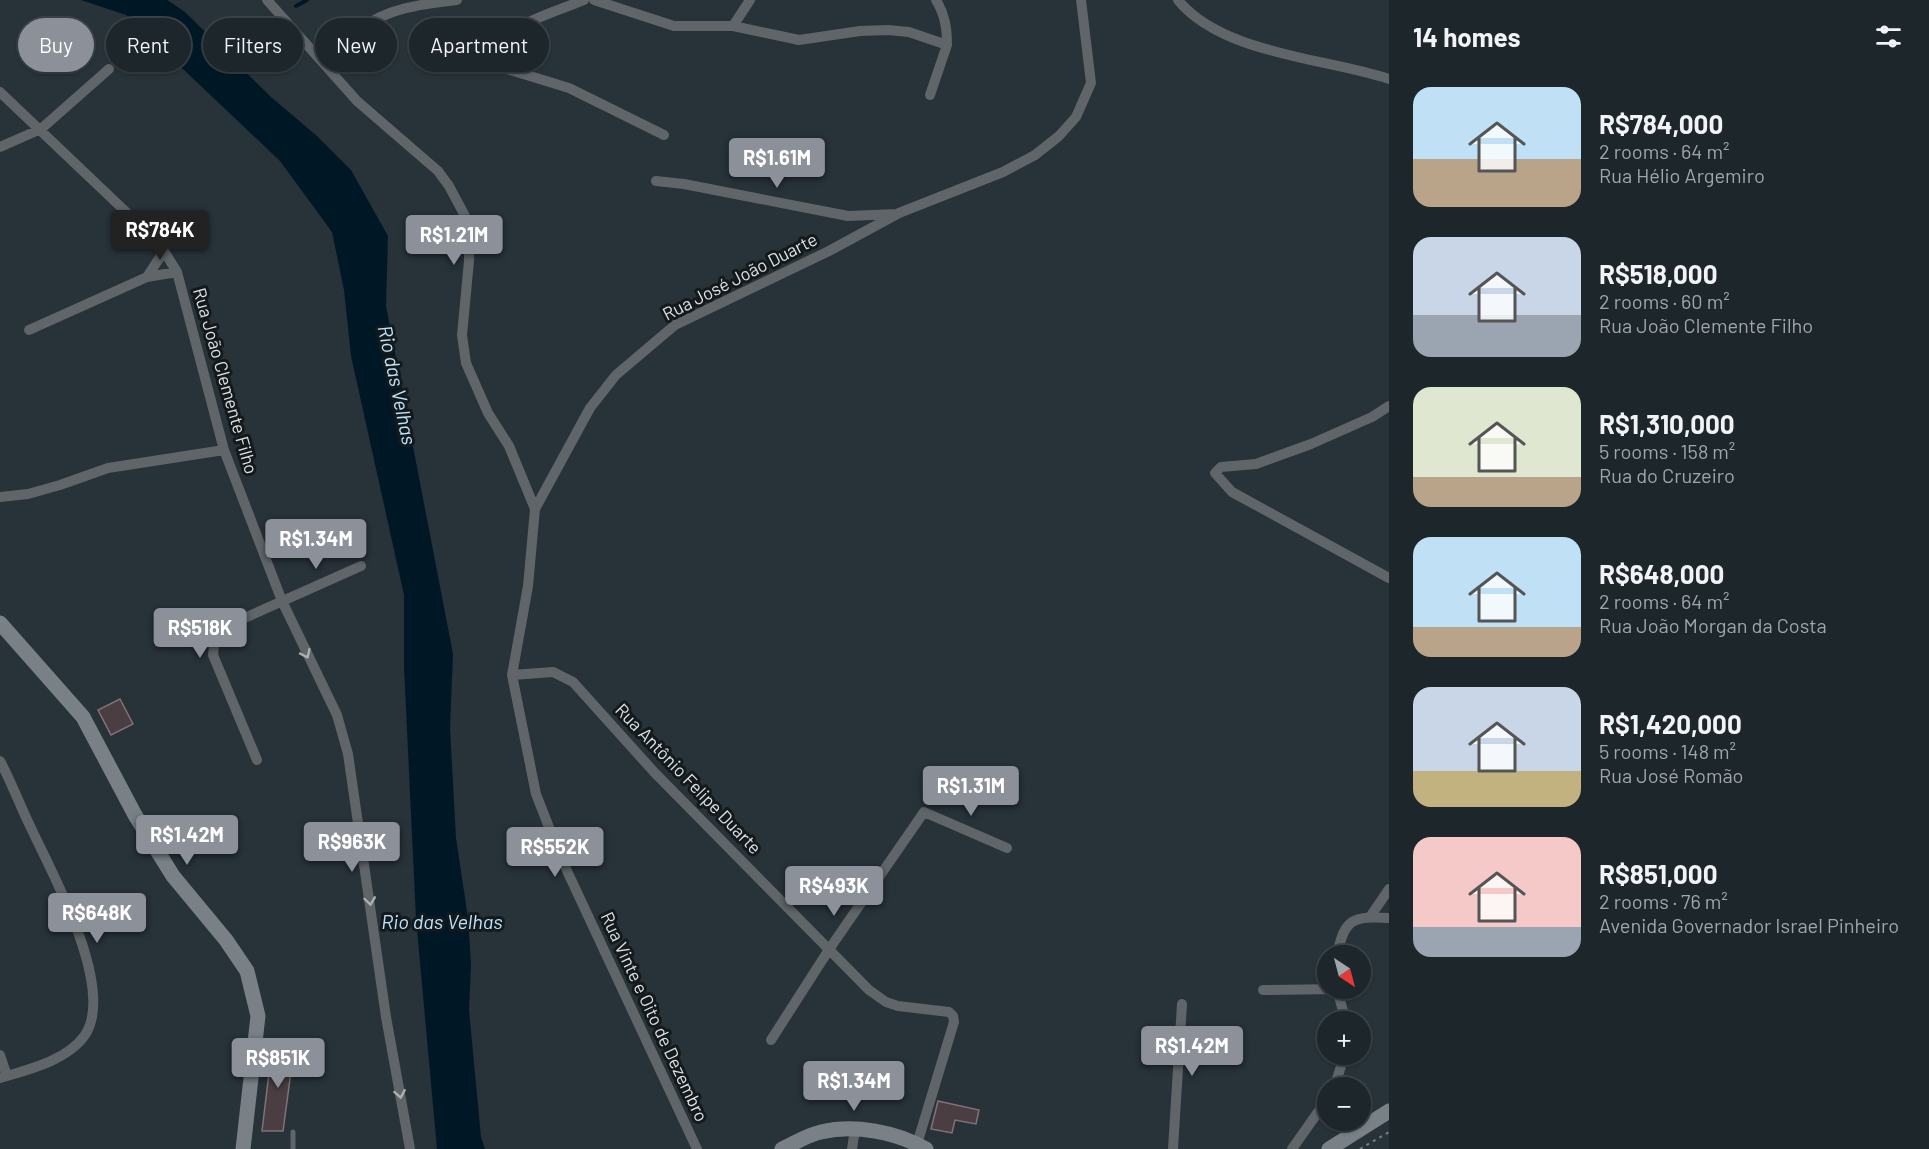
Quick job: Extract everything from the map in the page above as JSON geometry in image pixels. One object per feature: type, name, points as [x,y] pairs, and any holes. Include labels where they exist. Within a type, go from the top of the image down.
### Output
[{"type":"main road","points":[[0,623],[83,717],[135,815],[173,876],[226,940],[247,971],[258,1016],[243,1149]]},
{"type":"main road","points":[[1329,1149],[1389,1111]]},
{"type":"main road","points":[[782,1149],[820,1132],[855,1129],[893,1135],[922,1147]]},
{"type":"street","name":"Rua Vinte e Oito de Dezembro","points":[[267,0],[315,54]]},
{"type":"street","points":[[376,18],[391,12],[457,0]]},
{"type":"street","points":[[584,0],[532,21],[503,37],[496,51],[501,65],[507,69],[569,88],[664,135]]},
{"type":"street","points":[[594,0],[674,26],[733,26],[799,40],[860,31],[909,32],[947,45]]},
{"type":"street","points":[[733,26],[750,0]]},
{"type":"street","points":[[930,95],[947,45],[947,26],[943,10],[936,0]]},
{"type":"street","name":"Rua José João Duarte","points":[[535,509],[590,408],[616,375],[675,325],[829,251],[899,213],[1003,172],[1035,155],[1059,136],[1076,117],[1091,83],[1081,0]]},
{"type":"street","points":[[1178,0],[1194,18],[1232,38],[1389,79]]},
{"type":"street","points":[[0,147],[41,129],[106,72]]},
{"type":"street","name":"Rua Vinte e Oito de Dezembro","points":[[331,72],[357,100],[438,171],[460,204],[469,234],[462,335],[466,363],[488,413],[509,446],[535,509],[528,586],[512,675],[536,794],[544,820],[697,1149]]},
{"type":"street","name":"Rua João Clemente Filho","points":[[0,92],[41,129],[164,251],[177,272],[224,450],[282,600],[337,716],[348,754],[386,1017],[410,1149]]},
{"type":"street","name":"Rua José João Duarte","points":[[656,181],[684,184],[848,216],[899,213]]},
{"type":"street","points":[[147,277],[164,251]]},
{"type":"street","points":[[29,330],[147,277],[177,272]]},
{"type":"street","points":[[1389,405],[1372,417],[1311,444],[1248,467],[1221,467],[1215,473],[1232,492],[1389,578]]},
{"type":"street","points":[[0,496],[28,494],[108,468],[224,450]]},
{"type":"street","points":[[257,760],[213,655],[213,641],[220,631],[229,625],[360,566]]},
{"type":"street","name":"Rua Antônio Felipe Duarte","points":[[512,675],[553,672],[573,682],[654,772],[869,990],[881,1000],[898,1006],[949,1012],[954,1017],[922,1147]]},
{"type":"street","points":[[0,761],[79,932],[93,1005],[92,1020],[84,1037],[55,1058],[3,1077],[0,1055]]},
{"type":"street","points":[[771,1040],[830,948],[924,812],[1007,848]]},
{"type":"street","points":[[1370,917],[1389,889]]},
{"type":"street","points":[[1340,945],[1344,928],[1359,918],[1389,918]]},
{"type":"street","points":[[1263,990],[1317,989]]},
{"type":"street","points":[[1173,1149],[1182,1004]]},
{"type":"street","points":[[1292,1149],[1317,1114]]},
{"type":"street","points":[[852,1149],[855,1129]]},
{"type":"lane","points":[[293,1132],[293,1149]]},
{"type":"path","points":[[1360,1149],[1389,1132]]},
{"type":"water","name":"Rio das Velhas","points":[[81,0],[167,0],[185,12],[203,30],[203,72],[246,72],[351,170],[388,236],[386,306],[453,654],[450,728],[456,838],[468,918],[471,964],[469,1010],[481,1137],[485,1149],[437,1149],[416,919],[404,667],[404,595],[351,356],[344,290],[332,232],[280,161],[186,72],[191,72],[191,18],[129,18]]},
{"type":"building","points":[[120,699],[133,724],[111,735],[98,710]]},
{"type":"building","points":[[272,1048],[294,1049],[283,1131],[262,1131]]},
{"type":"building","points":[[938,1101],[979,1110],[976,1124],[955,1120],[952,1133],[931,1129]]},
{"type":"waterway","points":[[296,6],[307,0]]}]
